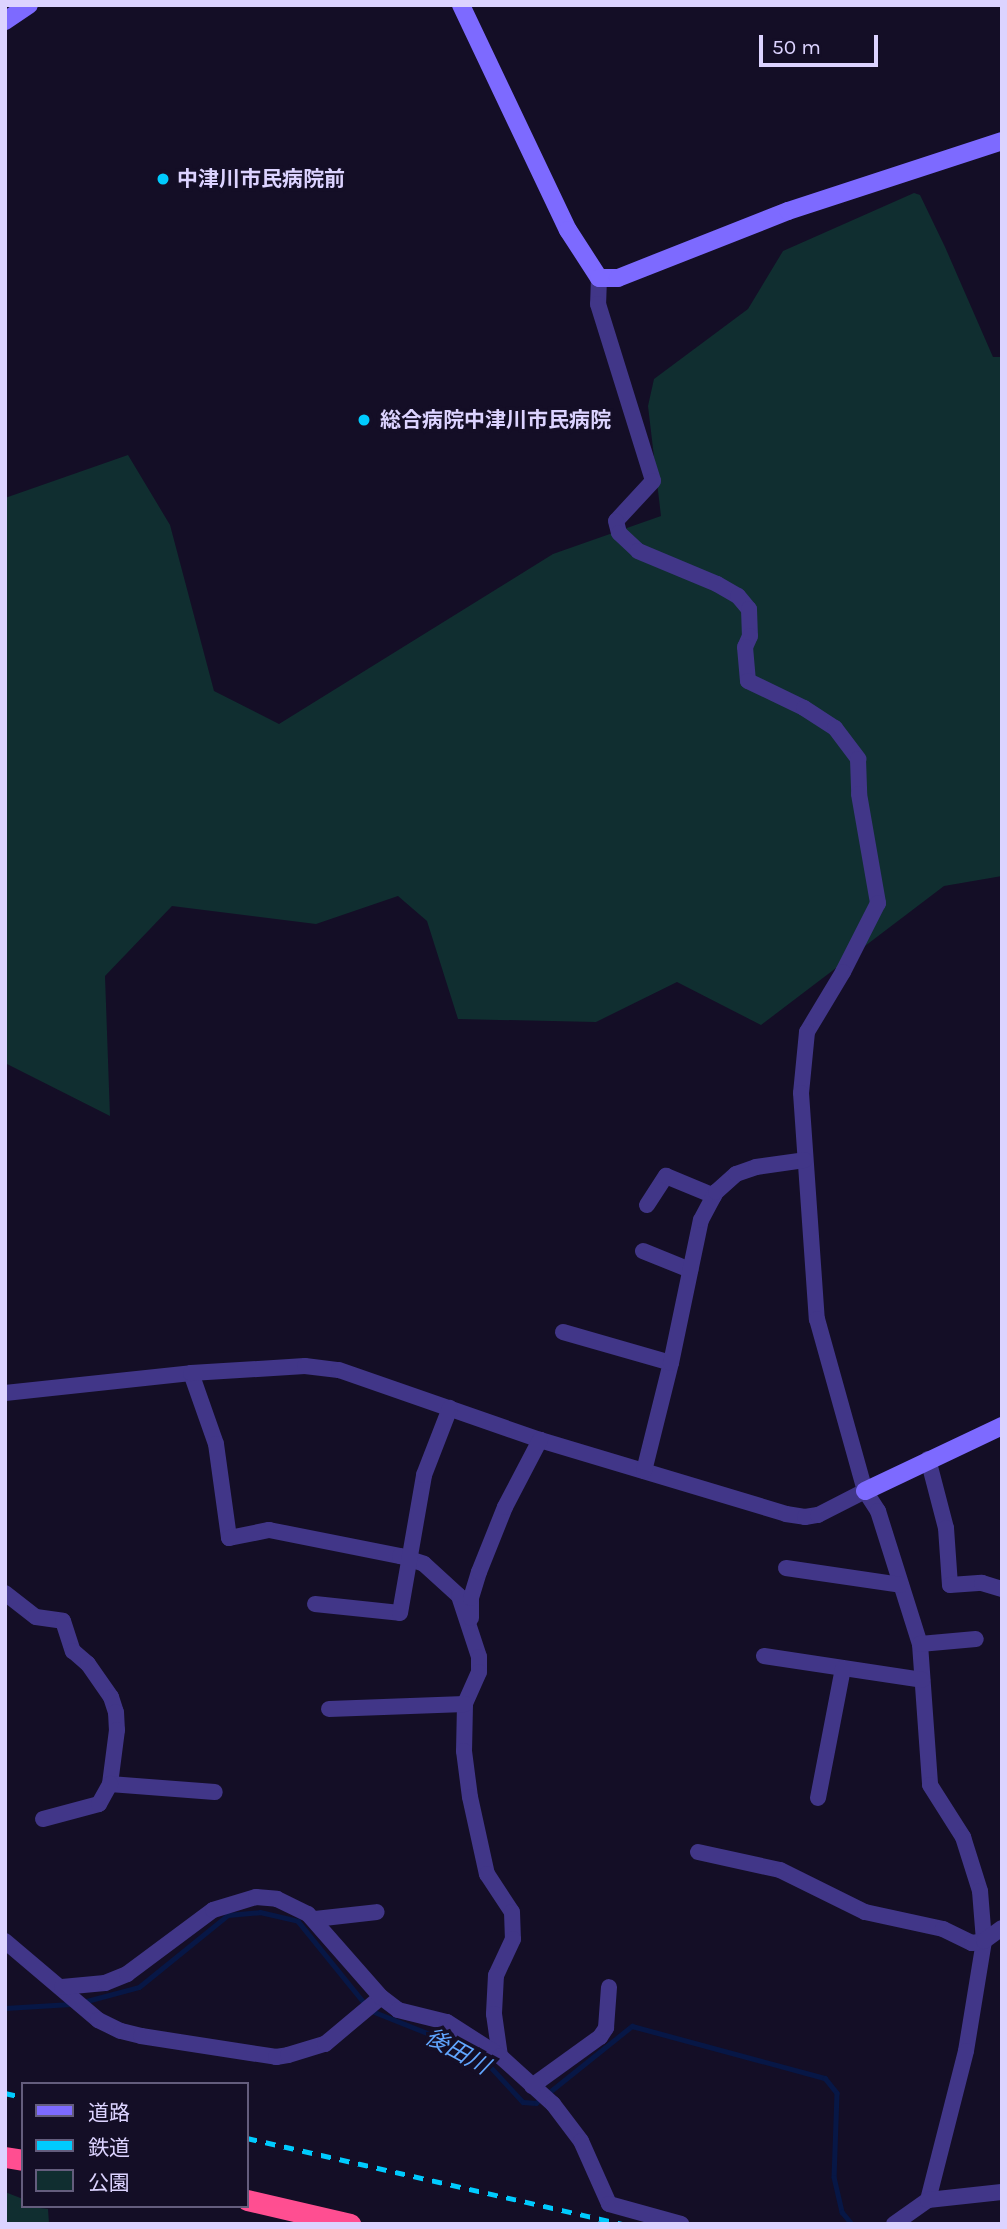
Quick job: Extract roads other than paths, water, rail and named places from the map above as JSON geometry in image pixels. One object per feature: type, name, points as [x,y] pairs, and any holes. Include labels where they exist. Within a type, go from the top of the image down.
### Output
[{"type":"highway","points":[[248,2200],[350,2224]]},
{"type":"street","points":[[5,21],[29,5]]},
{"type":"street","points":[[461,5],[568,230],[599,278],[598,304],[653,481],[616,521],[619,533],[638,551],[717,584],[738,596],[749,609],[750,636],[746,647],[748,681],[804,708],[835,728],[858,759],[859,794],[878,903],[843,972],[807,1032],[801,1093],[817,1319],[866,1491],[878,1511],[920,1644],[930,1785],[963,1837],[980,1891],[984,1941],[966,2051],[928,2200]]},
{"type":"street","points":[[599,278],[618,278],[788,211],[1002,141]]},
{"type":"street","points":[[644,1471],[671,1363],[701,1220],[714,1196],[736,1174],[756,1167],[805,1160]]},
{"type":"street","points":[[647,1205],[666,1176],[714,1196]]},
{"type":"street","points":[[643,1251],[691,1270]]},
{"type":"street","points":[[563,1332],[671,1363]]},
{"type":"street","points":[[5,1393],[191,1373],[305,1366],[339,1370],[540,1440],[786,1514],[805,1517],[818,1515],[1002,1426]]},
{"type":"street","points":[[191,1373],[216,1444],[229,1538],[270,1530],[411,1559],[424,1564],[459,1595],[480,1657],[479,1672],[465,1704],[464,1751],[470,1797],[487,1874],[512,1912],[513,1939],[496,1975],[494,2014],[500,2056]]},
{"type":"street","points":[[315,1604],[400,1613],[424,1475],[450,1408]]},
{"type":"street","points":[[471,1624],[471,1598],[479,1572],[505,1507],[540,1440]]},
{"type":"street","points":[[928,1460],[946,1528],[950,1585],[982,1583],[1002,1589]]},
{"type":"street","points":[[786,1568],[901,1585]]},
{"type":"street","points":[[5,1593],[36,1617],[63,1621],[73,1651],[88,1664],[111,1697],[116,1712],[117,1730],[110,1784],[99,1804],[43,1819]]},
{"type":"street","points":[[920,1644],[976,1639]]},
{"type":"street","points":[[764,1656],[922,1680]]},
{"type":"street","points":[[818,1798],[843,1668]]},
{"type":"street","points":[[329,1709],[465,1704]]},
{"type":"street","points":[[110,1784],[215,1792]]},
{"type":"street","points":[[698,1852],[780,1870],[865,1912],[943,1929],[972,1942],[984,1941],[1002,1928]]},
{"type":"street","points":[[65,1989],[105,1983],[127,1975],[213,1910],[234,1901],[256,1897],[277,1899],[294,1905],[315,1919],[379,1998],[398,2010],[447,2022],[500,2056],[553,2104],[581,2141],[609,2204],[681,2224]]},
{"type":"street","points":[[315,1919],[377,1912]]},
{"type":"street","points":[[5,1941],[92,2014],[121,2031],[276,2057],[326,2044],[379,1998]]},
{"type":"street","points":[[534,2088],[600,2037],[606,2028],[609,1987]]},
{"type":"street","points":[[894,2224],[928,2200],[1002,2192]]},
{"type":"waterway","name":"後田川","points":[[83,2002],[139,1987],[228,1915],[260,1912],[298,1921],[366,2005]]},
{"type":"waterway","name":"後田川","points":[[5,2008],[71,2004]]},
{"type":"waterway","name":"後田川","points":[[372,2011],[445,2040],[487,2063],[523,2102],[536,2103],[540,2099]]},
{"type":"waterway","name":"後田川","points":[[547,2094],[632,2026],[825,2078],[837,2093],[834,2177],[842,2212],[852,2224]]},
{"type":"railway","points":[[5,2093],[21,2097]]},
{"type":"railway","points":[[248,2138],[624,2224]]},
{"type":"place","name":"中津川市民病院前","points":[[163,179]]},
{"type":"place","name":"総合病院中津川市民病院","points":[[364,420]]}]
